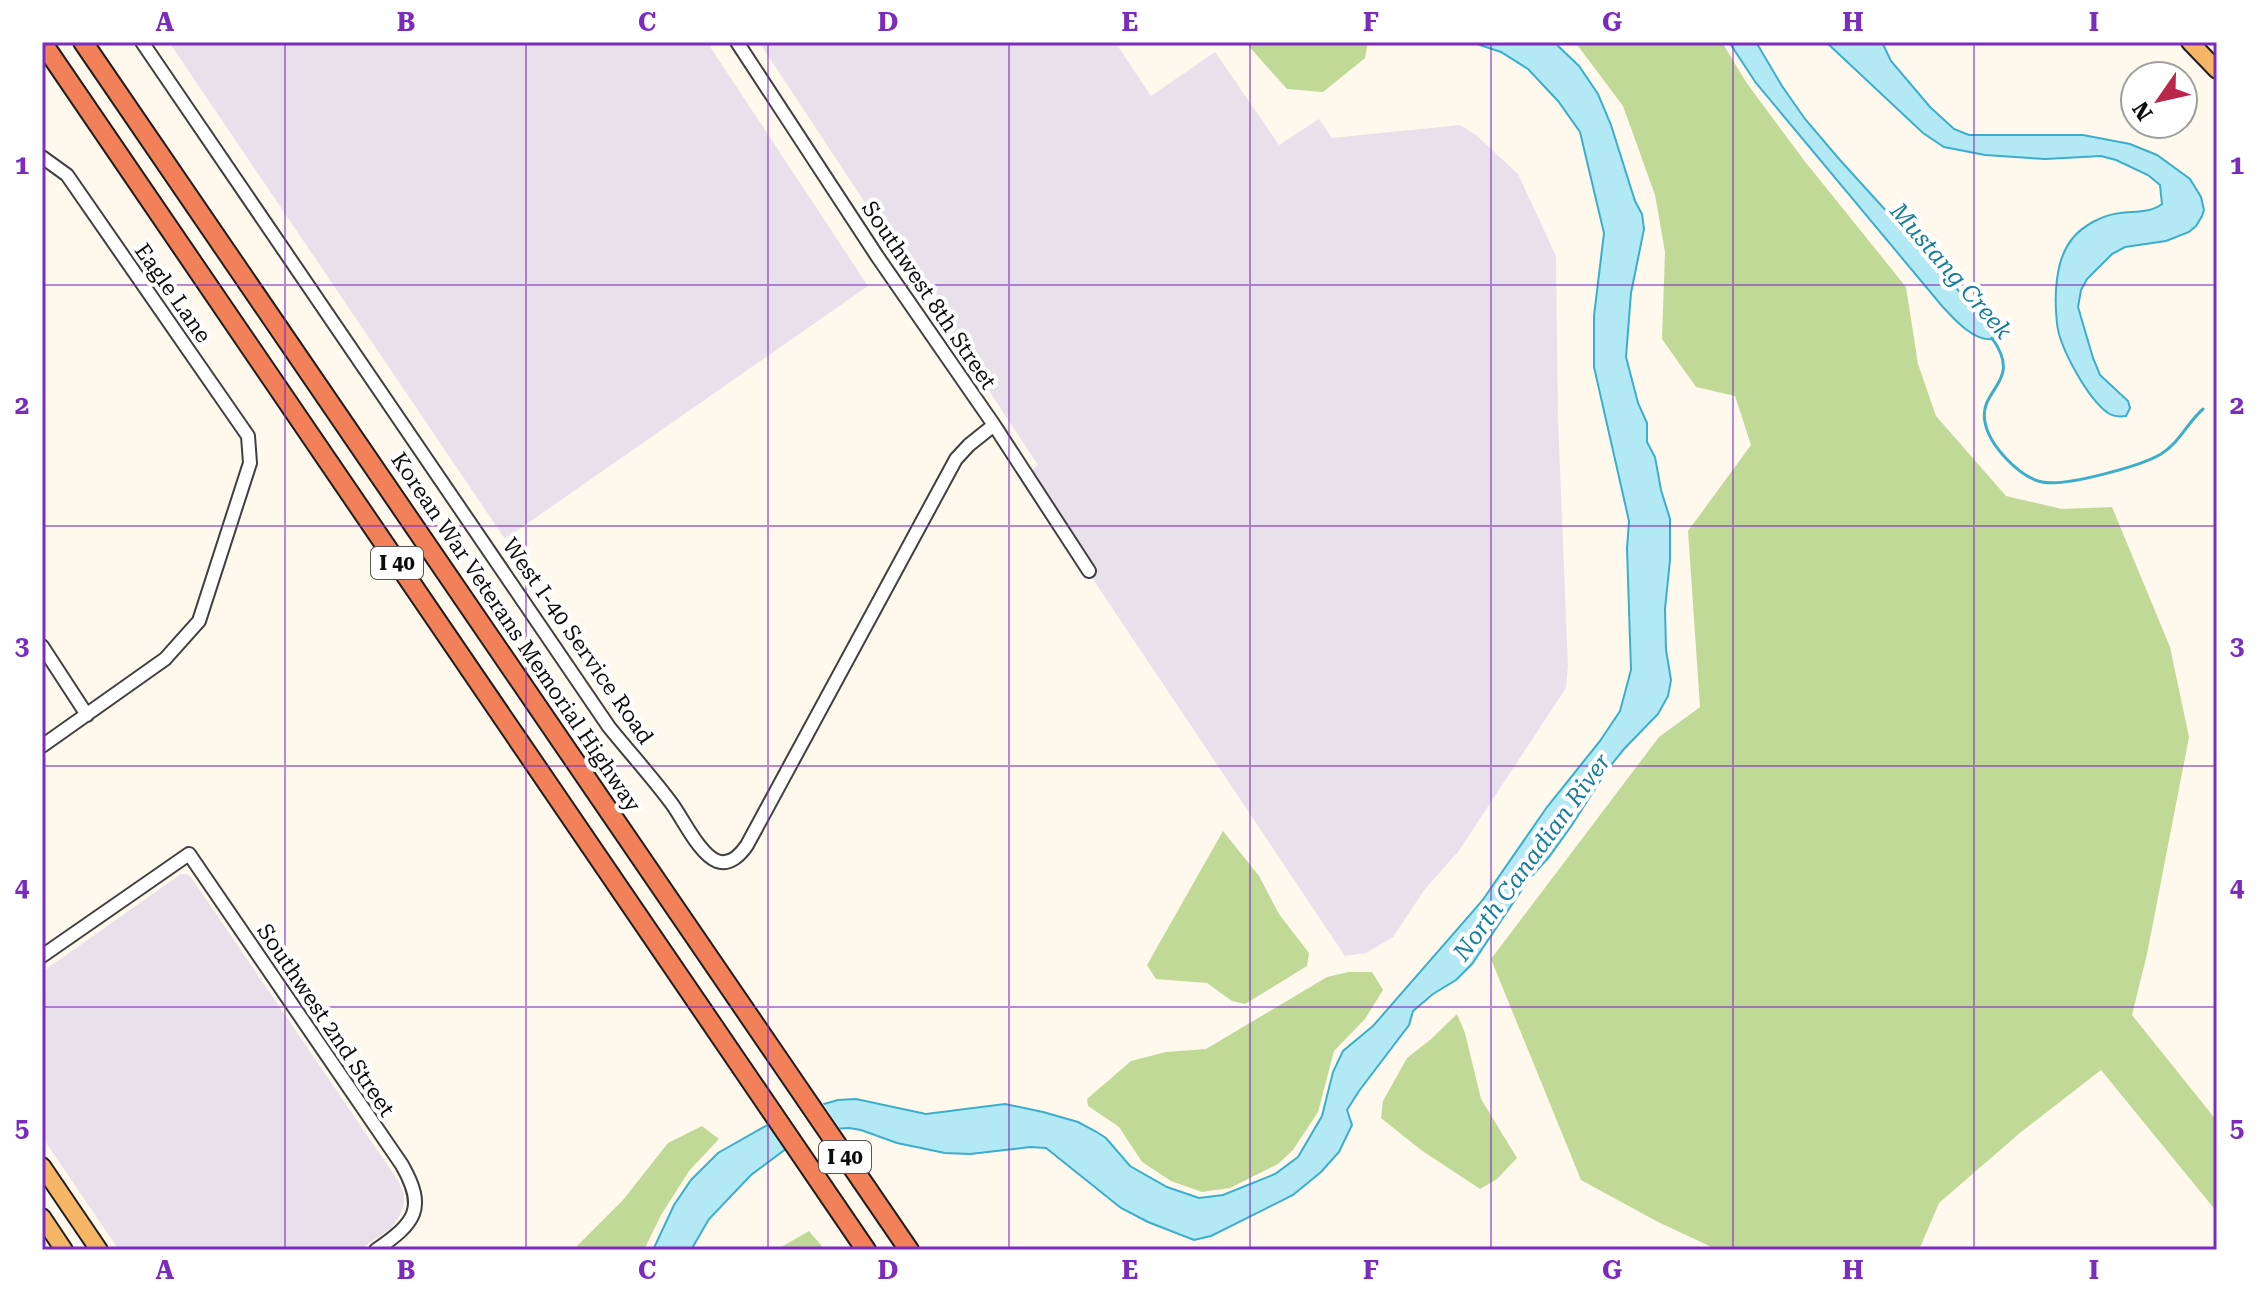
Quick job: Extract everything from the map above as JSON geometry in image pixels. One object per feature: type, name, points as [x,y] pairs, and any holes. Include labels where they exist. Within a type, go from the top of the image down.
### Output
[{"type":"highway","name":"I 40","points":[[42,42],[866,1250]]},
{"type":"highway","name":"Korean War Veterans Memorial Highway","points":[[83,42],[909,1250]]},
{"type":"main road","points":[[2190,42],[2217,70]]},
{"type":"main road","points":[[42,1166],[99,1250]]},
{"type":"main road","points":[[42,1217],[64,1250]]},
{"type":"street","name":"West I-40 Service Road","points":[[142,42],[609,727],[672,804],[705,853],[715,861],[730,861],[743,852],[951,467],[969,445],[994,425]]},
{"type":"street","name":"Southwest 8th Street","points":[[737,42],[1089,571]]},
{"type":"street","name":"Eagle Lane","points":[[42,157],[67,175],[248,436],[250,463],[199,621],[165,659],[87,715]]},
{"type":"street","points":[[42,646],[87,715],[42,746]]},
{"type":"street","name":"Southwest 2nd Street","points":[[42,956],[189,854],[402,1165],[414,1188],[414,1213],[407,1226],[376,1250]]},
{"type":"shaded area","points":[[169,42],[707,42],[868,286],[505,539]]},
{"type":"shaded area","points":[[759,42],[1115,42],[1151,96],[1215,52],[1279,145],[1319,119],[1332,138],[1460,125],[1476,135],[1518,174],[1556,256],[1558,419],[1568,666],[1566,688],[1458,852],[1425,889],[1393,937],[1366,953],[1345,956],[1024,476],[1038,465]]},
{"type":"shaded area","points":[[181,874],[191,877],[399,1182],[404,1204],[399,1217],[391,1228],[360,1250],[119,1250],[42,1137],[42,972]]},
{"type":"green space","points":[[1245,42],[1368,42],[1365,58],[1323,92],[1287,89]]},
{"type":"green space","points":[[1575,42],[1722,42],[1746,82],[1803,159],[1906,287],[1918,364],[1936,416],[2006,496],[2062,509],[2112,507],[2170,647],[2189,737],[2147,954],[2132,1015],[2217,1121],[2217,1212],[2101,1070],[2021,1132],[1939,1203],[1919,1250],[1718,1250],[1581,1180],[1491,959],[1659,737],[1700,707],[1688,531],[1751,445],[1735,396],[1696,387],[1662,339],[1665,252],[1655,195],[1623,106]]},
{"type":"green space","points":[[1223,831],[1259,876],[1279,914],[1309,953],[1307,966],[1245,1004],[1232,1001],[1207,983],[1156,979],[1147,965]]},
{"type":"green space","points":[[1348,972],[1372,972],[1383,990],[1365,1019],[1334,1051],[1318,1112],[1293,1150],[1278,1164],[1230,1188],[1202,1192],[1171,1181],[1142,1162],[1119,1127],[1088,1106],[1087,1099],[1131,1061],[1166,1052],[1206,1049],[1327,977]]},
{"type":"green space","points":[[1457,1014],[1465,1033],[1481,1099],[1517,1158],[1497,1179],[1480,1189],[1421,1150],[1381,1118],[1383,1101],[1407,1058]]},
{"type":"green space","points":[[702,1126],[719,1139],[689,1171],[661,1215],[644,1250],[573,1250],[623,1200],[668,1143]]},
{"type":"green space","points":[[809,1231],[825,1250],[776,1250]]},
{"type":"water","name":"North Canadian River","points":[[1471,42],[1554,42],[1579,66],[1598,94],[1642,214],[1644,229],[1631,293],[1626,357],[1638,403],[1647,423],[1647,442],[1655,457],[1670,519],[1665,609],[1666,650],[1671,680],[1668,696],[1658,714],[1607,770],[1572,825],[1529,879],[1472,964],[1456,980],[1413,1011],[1409,1025],[1347,1110],[1352,1125],[1339,1152],[1293,1195],[1211,1236],[1194,1240],[1121,1208],[1046,1148],[945,1153],[897,1143],[861,1130],[833,1129],[802,1137],[751,1175],[709,1219],[691,1250],[653,1250],[674,1205],[691,1180],[718,1153],[785,1115],[838,1100],[856,1099],[926,1114],[1005,1104],[1043,1112],[1078,1122],[1095,1131],[1106,1138],[1130,1166],[1167,1187],[1199,1198],[1223,1195],[1275,1174],[1298,1157],[1322,1116],[1333,1072],[1343,1051],[1373,1026],[1482,901],[1547,807],[1600,741],[1620,711],[1631,670],[1629,521],[1594,367],[1594,316],[1604,233],[1580,132],[1558,101],[1528,69],[1501,52]]},
{"type":"water","points":[[1729,42],[1756,42],[1805,119],[1958,290],[1994,324],[1993,339],[1972,333],[1942,306],[1756,83]]},
{"type":"water","points":[[1826,42],[1882,42],[1891,61],[1930,107],[1954,129],[1969,135],[2083,135],[2130,144],[2157,155],[2190,179],[2201,197],[2204,210],[2196,226],[2166,241],[2125,247],[2112,254],[2087,279],[2081,290],[2078,307],[2093,358],[2100,375],[2128,401],[2130,408],[2126,416],[2112,415],[2100,406],[2069,358],[2057,323],[2057,279],[2066,248],[2077,234],[2107,216],[2158,207],[2162,204],[2160,185],[2148,175],[2101,156],[2045,159],[1985,155],[1944,147],[1923,133]]},
{"type":"pier","points":[[820,1099],[842,1132],[816,1135],[787,1153],[766,1121]]},
{"type":"waterway","name":"Mustang Creek","points":[[1992,338],[2001,353],[2003,365],[2002,375],[1985,410],[1985,422],[1992,440],[2006,459],[2033,479],[2053,483],[2084,479],[2151,459],[2173,444],[2203,409]]}]
